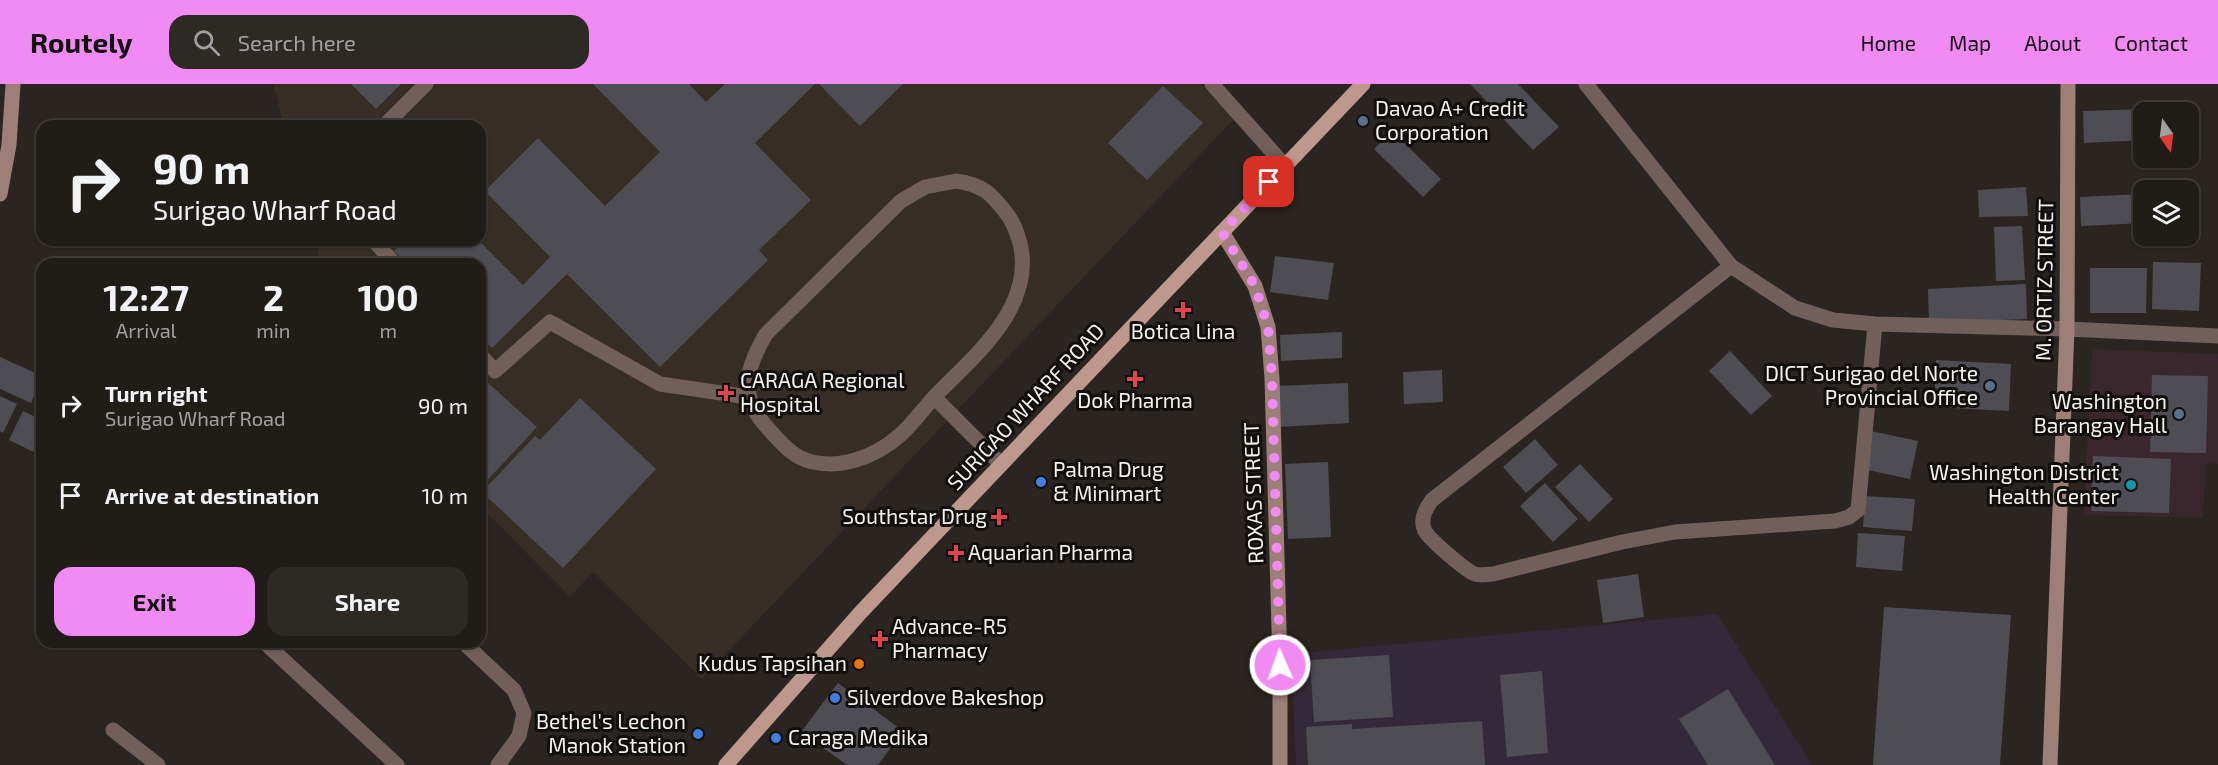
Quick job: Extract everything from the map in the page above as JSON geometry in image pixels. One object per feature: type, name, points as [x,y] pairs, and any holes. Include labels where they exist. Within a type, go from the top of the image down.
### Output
[{"type":"main road","name":"SURIGAO WHARF ROAD","points":[[726,765],[861,612],[1363,84]]},
{"type":"street","points":[[0,194],[9,146],[13,84]]},
{"type":"street","points":[[390,120],[426,84]]},
{"type":"street","points":[[1212,84],[1285,165]]},
{"type":"street","points":[[1586,84],[1731,266],[1795,308],[1833,320],[1875,324],[2218,336]]},
{"type":"street","name":"M. ORTIZ STREET","points":[[2050,765],[2067,329],[2068,84]]},
{"type":"street","points":[[956,181],[975,184],[994,197],[1010,218],[1018,235],[1023,256],[1015,300],[1005,320],[979,352],[934,397],[900,436],[874,454],[839,464],[805,460],[782,444],[761,420],[748,397],[748,373],[754,354],[766,334],[901,201],[925,187],[956,181]]},
{"type":"street","name":"ROXAS STREET","points":[[1222,232],[1255,286],[1268,327],[1273,402],[1280,665],[1280,765]]},
{"type":"street","points":[[378,246],[390,258]]},
{"type":"street","points":[[1731,266],[1432,500],[1425,510],[1423,520],[1425,531],[1463,567],[1477,575],[1493,574],[1622,542],[1675,532],[1849,517],[1858,510],[1875,324]]},
{"type":"street","points":[[486,361],[495,371],[550,322],[660,384],[748,397]]},
{"type":"street","points":[[934,397],[1001,464]]},
{"type":"street","points":[[270,648],[397,765]]},
{"type":"street","points":[[469,648],[514,690],[524,713],[519,736],[498,765]]},
{"type":"street","points":[[113,730],[158,765]]},
{"type":"shaded area","name":"CARAGA Regional Hospital","points":[[273,84],[1201,84],[1235,118],[702,679],[593,572],[570,597],[486,512],[486,258],[320,258],[316,246],[486,246],[486,120],[282,120]]},
{"type":"shaded area","points":[[2092,349],[2218,354],[2218,464],[2206,463],[2203,518],[2084,515]]},
{"type":"shaded area","points":[[1717,614],[1812,765],[1296,765],[1291,654]]},
{"type":"building","points":[[351,84],[401,84],[376,109]]},
{"type":"building","points":[[593,84],[689,84],[706,102],[725,84],[815,84],[755,143],[811,200],[759,250],[768,260],[660,367],[567,274],[492,348],[486,342],[486,258],[402,258],[394,251],[399,246],[484,246],[523,285],[550,257],[486,190],[538,138],[605,206],[660,152]]},
{"type":"building","points":[[819,84],[903,84],[860,126]]},
{"type":"building","points":[[1470,84],[1518,84],[1559,127],[1533,150]]},
{"type":"building","points":[[1163,86],[1203,123],[1147,180],[1108,143]]},
{"type":"building","points":[[2133,109],[2133,141],[2084,143],[2083,111]]},
{"type":"building","points":[[1392,131],[1441,179],[1423,197],[1374,149]]},
{"type":"building","points":[[2026,187],[2028,216],[1979,217],[1978,190]]},
{"type":"building","points":[[2199,190],[2201,190],[2201,222],[2199,222]]},
{"type":"building","points":[[2133,195],[2133,224],[2081,226],[2080,197]]},
{"type":"building","points":[[2022,226],[2025,280],[1996,281],[1994,227]]},
{"type":"building","points":[[1275,256],[1334,263],[1328,300],[1270,292]]},
{"type":"building","points":[[2153,262],[2201,263],[2199,311],[2152,309]]},
{"type":"building","points":[[2090,268],[2147,268],[2146,313],[2090,313]]},
{"type":"building","points":[[2026,284],[2027,319],[1929,323],[1928,289]]},
{"type":"building","points":[[1342,332],[1342,358],[1281,361],[1280,335]]},
{"type":"building","points":[[1730,351],[1772,396],[1751,415],[1709,371]]},
{"type":"building","points":[[0,357],[36,373],[36,391],[31,403],[0,389]]},
{"type":"building","points":[[1936,360],[2011,364],[2009,411],[1934,407]]},
{"type":"building","points":[[1442,370],[1443,402],[1404,404],[1403,372]]},
{"type":"building","name":"Washington Barangay Hall","points":[[2152,375],[2208,376],[2206,453],[2150,452]]},
{"type":"building","points":[[486,383],[537,427],[486,482]]},
{"type":"building","points":[[1348,383],[1349,423],[1278,427],[1277,386]]},
{"type":"building","points":[[0,396],[17,404],[3,433],[0,431]]},
{"type":"building","points":[[580,398],[656,469],[563,568],[486,496],[486,488],[535,436],[540,440]]},
{"type":"building","points":[[23,411],[36,417],[36,453],[9,440]]},
{"type":"building","points":[[1871,431],[1918,441],[1910,479],[1863,469]]},
{"type":"building","points":[[1535,439],[1558,465],[1526,493],[1503,467]]},
{"type":"building","name":"Washington District Health Center","points":[[2093,456],[2171,459],[2169,513],[2091,511]]},
{"type":"building","points":[[1328,462],[1331,537],[1288,539],[1285,464]]},
{"type":"building","points":[[1580,464],[1613,499],[1589,522],[1555,487]]},
{"type":"building","points":[[1545,483],[1578,519],[1553,542],[1520,506]]},
{"type":"building","points":[[1865,496],[1915,499],[1912,531],[1863,527]]},
{"type":"building","points":[[1858,533],[1905,536],[1902,571],[1856,567]]},
{"type":"building","points":[[1638,574],[1644,617],[1603,623],[1597,580]]},
{"type":"building","points":[[1884,607],[2011,615],[2000,765],[1873,765]]},
{"type":"building","points":[[1389,655],[1393,717],[1314,722],[1310,660]]},
{"type":"building","points":[[1542,671],[1548,753],[1507,757],[1500,675]]},
{"type":"building","points":[[838,683],[903,731],[878,765],[847,765],[801,732]]},
{"type":"building","points":[[1728,689],[1775,765],[1708,765],[1679,719]]},
{"type":"building","points":[[1482,721],[1485,765],[1308,765],[1306,727],[1352,724],[1352,729]]},
{"type":"place","name":"Davao A+ Credit Corporation","points":[[1363,121]]},
{"type":"place","name":"Botica Lina","points":[[1183,310]]},
{"type":"place","name":"Dok Pharma","points":[[1135,379]]},
{"type":"place","name":"DICT Surigao del Norte Provincial Office","points":[[1990,386]]},
{"type":"place","name":"CARAGA Regional Hospital","points":[[726,393]]},
{"type":"place","name":"Washington Barangay Hall","points":[[2179,414]]},
{"type":"place","name":"Palma Drug & Minimart","points":[[1041,482]]},
{"type":"place","name":"Washington District Health Center","points":[[2131,485]]},
{"type":"place","name":"Southstar Drug","points":[[999,517]]},
{"type":"place","name":"Aquarian Pharma","points":[[956,553]]},
{"type":"place","name":"Advance-R5 Pharmacy","points":[[880,639]]},
{"type":"place","name":"Kudus Tapsihan","points":[[859,664]]},
{"type":"place","name":"Silverdove Bakeshop","points":[[835,698]]},
{"type":"place","name":"Bethel's Lechon Manok Station","points":[[698,734]]},
{"type":"place","name":"Caraga Medika","points":[[776,738]]},
{"type":"route","points":[[1269,182],[1222,232],[1255,286],[1268,327],[1272,378],[1280,665]]}]
